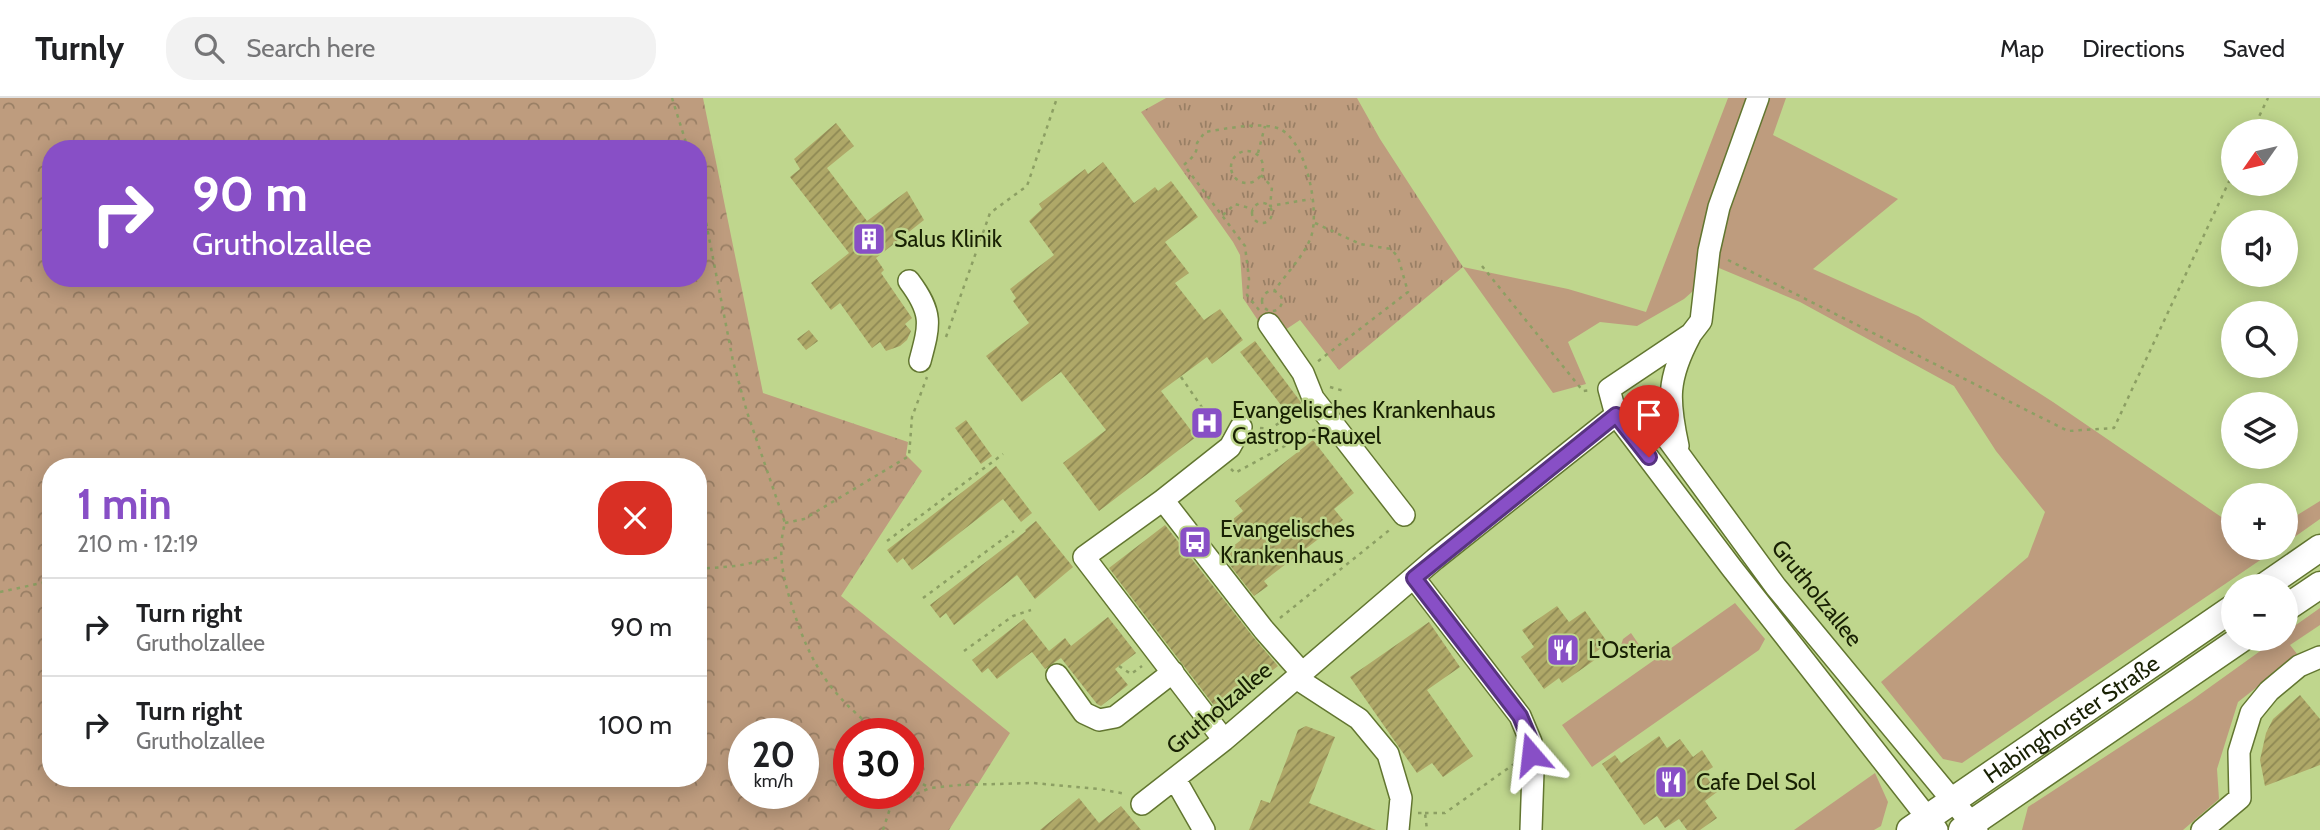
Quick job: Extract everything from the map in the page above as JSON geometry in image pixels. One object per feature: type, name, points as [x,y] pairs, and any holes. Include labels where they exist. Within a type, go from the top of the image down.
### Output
[{"type":"main road","points":[[2282,574],[2320,548]]},
{"type":"main road","points":[[2298,600],[2320,585]]},
{"type":"main road","name":"Habinghorster Straße","points":[[1925,826],[1954,800],[2221,616]]},
{"type":"main road","name":"Habinghorster Straße","points":[[1970,828],[2224,651]]},
{"type":"street","points":[[1680,455],[1671,411],[1672,380],[1681,353],[1700,321],[1709,251],[1719,207],[1758,98]]},
{"type":"street","points":[[909,281],[924,301],[928,318],[924,368]]},
{"type":"street","points":[[1269,324],[1303,373],[1313,398],[1398,521]]},
{"type":"street","points":[[1691,334],[1609,389],[1616,415],[1925,826]]},
{"type":"street","name":"Grutholzallee","points":[[1142,804],[1224,740],[1414,578],[1616,415],[1637,412],[1647,416],[1659,427],[1776,587],[1954,800],[1970,828]]},
{"type":"street","points":[[1224,740],[1084,557],[1225,451],[1241,427]]},
{"type":"street","points":[[1163,500],[1299,676]]},
{"type":"street","points":[[1414,578],[1520,716],[1531,742],[1531,830]]},
{"type":"street","points":[[2203,830],[2240,799],[2239,752],[2251,713],[2269,691],[2299,666],[2320,657]]},
{"type":"street","points":[[1057,675],[1084,713],[1099,720],[1115,717],[1173,672]]},
{"type":"street","name":"Grutholzallee","points":[[1299,676],[1359,719],[1388,754],[1401,798],[1398,830]]},
{"type":"street","name":"Grutholzallee","points":[[1175,779],[1204,830]]},
{"type":"path","points":[[672,98],[685,140]]},
{"type":"path","points":[[944,344],[990,213],[1027,186],[1057,98]]},
{"type":"path","points":[[2258,119],[2268,98]]},
{"type":"path","points":[[1258,154],[1265,126]]},
{"type":"path","points":[[1269,324],[1247,295],[1249,279],[1245,246],[1184,165],[1198,150],[1197,143],[1205,132],[1265,126],[1281,129],[1298,149],[1307,167],[1315,223],[1310,241],[1274,290],[1262,297],[1266,310],[1273,312],[1280,308],[1283,301],[1280,294],[1274,290]]},
{"type":"path","points":[[1243,150],[1258,154],[1263,164],[1261,175],[1248,183],[1240,182],[1230,169],[1235,155],[1243,150]]},
{"type":"path","points":[[1253,209],[1255,220],[1265,223],[1271,219],[1272,187],[1261,175]]},
{"type":"path","points":[[1709,251],[2068,431],[2114,428],[2222,196]]},
{"type":"path","points":[[1253,209],[1260,203],[1270,206],[1312,199]]},
{"type":"path","points":[[1223,215],[1235,204],[1253,209]]},
{"type":"path","points":[[1315,223],[1360,244],[1391,249],[1398,257],[1408,292],[1316,363]]},
{"type":"path","points":[[707,227],[733,361],[747,412],[785,523],[780,540],[782,575],[799,631],[811,657],[839,696],[862,718]]},
{"type":"path","points":[[1482,266],[1583,391],[1609,389]]},
{"type":"path","points":[[785,523],[804,519],[909,456],[912,416],[924,368]]},
{"type":"path","points":[[1181,377],[1225,451],[1235,474],[1321,426]]},
{"type":"path","points":[[1328,387],[1330,382]]},
{"type":"path","points":[[887,541],[1003,454]]},
{"type":"path","points":[[1265,630],[1398,521]]},
{"type":"path","points":[[923,598],[1014,531]]},
{"type":"path","points":[[707,568],[736,566],[780,557]]},
{"type":"path","points":[[0,592],[42,583]]},
{"type":"path","points":[[964,651],[1013,615],[1031,610]]},
{"type":"path","points":[[1119,666],[1131,674],[1159,653]]},
{"type":"path","points":[[1425,813],[1445,813],[1531,754]]},
{"type":"path","points":[[924,791],[930,788],[1033,783],[1129,794],[1142,804]]},
{"type":"path","points":[[924,785],[930,788]]},
{"type":"path","points":[[883,830],[891,809]]},
{"type":"green space","points":[[0,98],[703,98],[763,393],[908,442],[906,455],[922,471],[841,596],[1010,733],[949,830],[0,830]]},
{"type":"green space","points":[[1166,98],[1357,98],[1380,139],[1463,267],[1339,370],[1300,320],[1282,332],[1261,325],[1243,298],[1240,255],[1233,242],[1141,112]]},
{"type":"green space","points":[[1728,98],[1786,98],[1773,135],[1898,199],[1813,269],[1918,316],[2053,402],[2221,517],[2221,560],[2260,560],[2240,574],[2221,574],[2221,587],[1962,763],[1943,759],[1881,682],[2028,557],[2045,512],[1996,451],[1954,386],[1800,302],[1719,268],[1684,299],[1637,326],[1600,322],[1568,342],[1586,384],[1553,393],[1463,267],[1568,289],[1646,312]]},
{"type":"green space","points":[[2320,501],[2320,519],[2298,535],[2298,515]]},
{"type":"green space","points":[[1735,603],[1765,639],[1759,650],[1592,767],[1562,725]]},
{"type":"green space","points":[[2320,608],[2320,625],[2298,640],[2298,624]]},
{"type":"green space","points":[[1631,633],[1644,652],[1633,660],[1629,656],[1623,660],[1618,654],[1623,639]]},
{"type":"green space","points":[[2260,651],[2295,651],[2298,655],[2238,702],[2217,769],[2219,799],[2183,830],[2022,830],[2028,807],[2192,700]]},
{"type":"green space","points":[[1875,773],[1888,802],[1881,826],[1874,830],[1794,830]]},
{"type":"building","name":"Salus Klinik","points":[[836,123],[854,146],[827,168],[867,221],[907,191],[924,220],[876,258],[884,270],[881,273],[912,318],[905,324],[911,331],[907,340],[886,351],[880,342],[872,348],[840,303],[831,310],[811,283],[849,253],[790,177],[800,169],[794,159]]},
{"type":"building","points":[[1103,162],[1134,203],[1155,187],[1158,191],[1171,181],[1198,217],[1165,242],[1189,273],[1175,283],[1204,320],[1220,309],[1243,340],[1212,364],[1207,357],[1161,391],[1196,437],[1099,511],[1063,463],[1106,430],[1061,372],[1022,402],[986,356],[1029,323],[1013,301],[1016,298],[1010,289],[1054,255],[1029,221],[1042,209],[1039,204],[1085,169],[1088,174]]},
{"type":"building","points":[[809,330],[818,341],[806,350],[797,339]]},
{"type":"building","points":[[1255,341],[1301,403],[1288,414],[1240,352]]},
{"type":"building","points":[[966,420],[992,456],[981,464],[955,428]]},
{"type":"building","points":[[1313,440],[1354,493],[1334,509],[1343,520],[1264,581],[1268,586],[1254,596],[1222,555],[1241,540],[1228,523],[1243,511],[1235,501]]},
{"type":"building","points":[[996,466],[1032,513],[1021,522],[1003,499],[912,570],[903,558],[897,563],[887,550]]},
{"type":"building","points":[[1036,521],[1073,567],[1035,599],[1017,575],[954,625],[946,613],[940,618],[930,605]]},
{"type":"building","points":[[1165,525],[1278,666],[1219,712],[1109,568]]},
{"type":"building","name":"L'Osteria","points":[[1557,606],[1569,622],[1585,611],[1608,643],[1593,654],[1596,659],[1562,683],[1559,678],[1544,689],[1521,657],[1534,647],[1522,630]]},
{"type":"building","points":[[1108,617],[1136,653],[1115,669],[1128,685],[1101,706],[1061,658],[1045,669],[1032,652],[997,679],[988,668],[982,673],[972,660],[1024,619],[1049,651],[1065,638],[1071,646]]},
{"type":"building","points":[[1429,622],[1460,667],[1427,690],[1473,756],[1443,777],[1432,763],[1417,773],[1350,677]]},
{"type":"building","points":[[2300,695],[2320,719],[2320,765],[2265,786],[2260,760],[2266,733],[2273,719]]},
{"type":"building","points":[[1306,726],[1335,737],[1309,803],[1376,830],[1249,830],[1261,800],[1270,803],[1298,730]]},
{"type":"building","name":"Cafe Del Sol","points":[[1659,736],[1667,748],[1680,739],[1693,757],[1702,750],[1713,767],[1704,773],[1717,792],[1705,801],[1717,818],[1700,830],[1687,830],[1679,819],[1665,828],[1657,816],[1644,825],[1602,764],[1615,755],[1621,763]]},
{"type":"building","points":[[1079,798],[1099,823],[1121,806],[1141,830],[1040,830]]},
{"type":"place","name":"Salus Klinik","points":[[869,239]]},
{"type":"place","name":"Evangelisches Krankenhaus Castrop-Rauxel","points":[[1207,423]]},
{"type":"place","name":"Evangelisches Krankenhaus","points":[[1195,542]]},
{"type":"place","name":"L'Osteria","points":[[1563,650]]},
{"type":"place","name":"Cafe Del Sol","points":[[1671,782]]},
{"type":"route","points":[[1531,754],[1531,742],[1520,716],[1414,578],[1616,415],[1649,457]]}]
